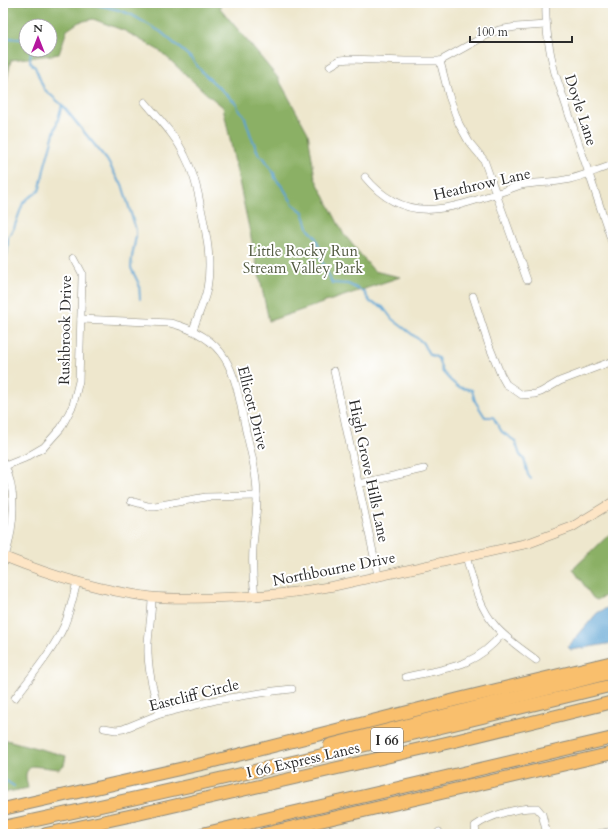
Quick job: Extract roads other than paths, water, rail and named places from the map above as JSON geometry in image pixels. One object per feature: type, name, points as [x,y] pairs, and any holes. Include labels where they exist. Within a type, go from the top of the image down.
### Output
[{"type":"highway","points":[[3,809],[199,765],[613,662]]},
{"type":"highway","points":[[161,792],[282,757],[613,672]]},
{"type":"highway","name":"I 66","points":[[3,827],[447,726],[613,686]]},
{"type":"highway","name":"I 66 Express Lanes","points":[[46,834],[145,813],[459,740],[613,702]]},
{"type":"highway","points":[[202,834],[613,738]]},
{"type":"highway","points":[[264,834],[613,753]]},
{"type":"street","name":"Doyle Lane","points":[[546,3],[546,25],[555,72],[613,245]]},
{"type":"street","points":[[330,66],[340,60],[350,59],[405,62],[440,61],[485,36],[499,30],[546,25]]},
{"type":"street","points":[[440,61],[449,96],[459,124],[469,142],[484,160],[527,280]]},
{"type":"street","points":[[145,102],[177,142],[185,155],[196,185],[207,233],[209,272],[204,297],[193,330]]},
{"type":"street","name":"Heathrow Lane","points":[[365,177],[373,187],[395,203],[422,210],[454,207],[521,185],[571,179],[613,165]]},
{"type":"street","name":"Rushbrook Drive","points":[[4,464],[25,458],[44,446],[53,438],[68,417],[73,405],[78,381],[82,278],[82,273],[74,258]]},
{"type":"street","points":[[473,296],[488,343],[501,375],[506,384],[522,395],[541,392],[560,381],[613,361]]},
{"type":"street","name":"Ellicott Drive","points":[[81,319],[170,323],[193,330],[204,336],[220,351],[228,362],[237,386],[257,479],[252,562],[255,597]]},
{"type":"street","name":"High Grove Hills Lane","points":[[334,371],[378,576]]},
{"type":"street","points":[[4,464],[11,489],[13,516],[10,537],[4,559]]},
{"type":"street","points":[[358,484],[424,469]]},
{"type":"street","points":[[131,501],[148,506],[155,506],[206,497],[257,496]]},
{"type":"street","name":"Northbourne Drive","points":[[4,559],[77,582],[152,597],[255,597],[303,592],[517,546],[548,537],[584,520],[613,502]]},
{"type":"street","points":[[466,556],[479,599],[490,618],[502,634],[536,660]]},
{"type":"street","points":[[15,698],[60,635],[68,617],[77,582]]},
{"type":"street","points":[[152,597],[148,643],[148,663],[153,690],[160,714]]},
{"type":"street","points":[[406,676],[455,666],[471,661],[491,647],[502,634]]},
{"type":"street","name":"Eastcliff Circle","points":[[104,728],[116,730],[123,729],[160,714],[216,700],[274,690],[292,689]]},
{"type":"street","points":[[476,834],[475,826],[484,819],[527,808],[537,808],[542,814],[547,834]]},
{"type":"street","points":[[598,834],[613,831]]},
{"type":"water","points":[[613,605],[613,643],[571,650],[568,647],[597,613]]},
{"type":"waterway","points":[[89,3],[119,10],[132,15],[161,32],[191,58],[203,73],[237,104],[238,109],[244,115],[259,155],[264,158],[274,173],[275,178],[293,204],[303,212],[309,230],[315,236],[321,251],[320,259],[325,266],[332,283],[348,284],[364,292],[370,302],[383,307],[392,319],[422,342],[429,354],[438,358],[442,371],[450,380],[458,387],[472,390],[475,401],[485,417],[493,417],[502,432],[515,441],[520,455],[524,459],[528,475],[531,479]]},
{"type":"waterway","points":[[3,30],[6,33]]},
{"type":"waterway","points":[[8,38],[18,39]]},
{"type":"waterway","points":[[30,58],[30,62],[35,67],[44,89],[62,105],[107,160],[118,180],[122,184],[136,230],[131,268],[139,284],[140,299]]},
{"type":"waterway","points":[[3,262],[7,255],[8,237],[14,228],[23,203],[39,191],[62,105]]},
{"type":"waterway","points":[[3,779],[14,786]]},
{"type":"park label","name":"Little Rocky Run Stream Valley Park","points":[[303,260]]}]
